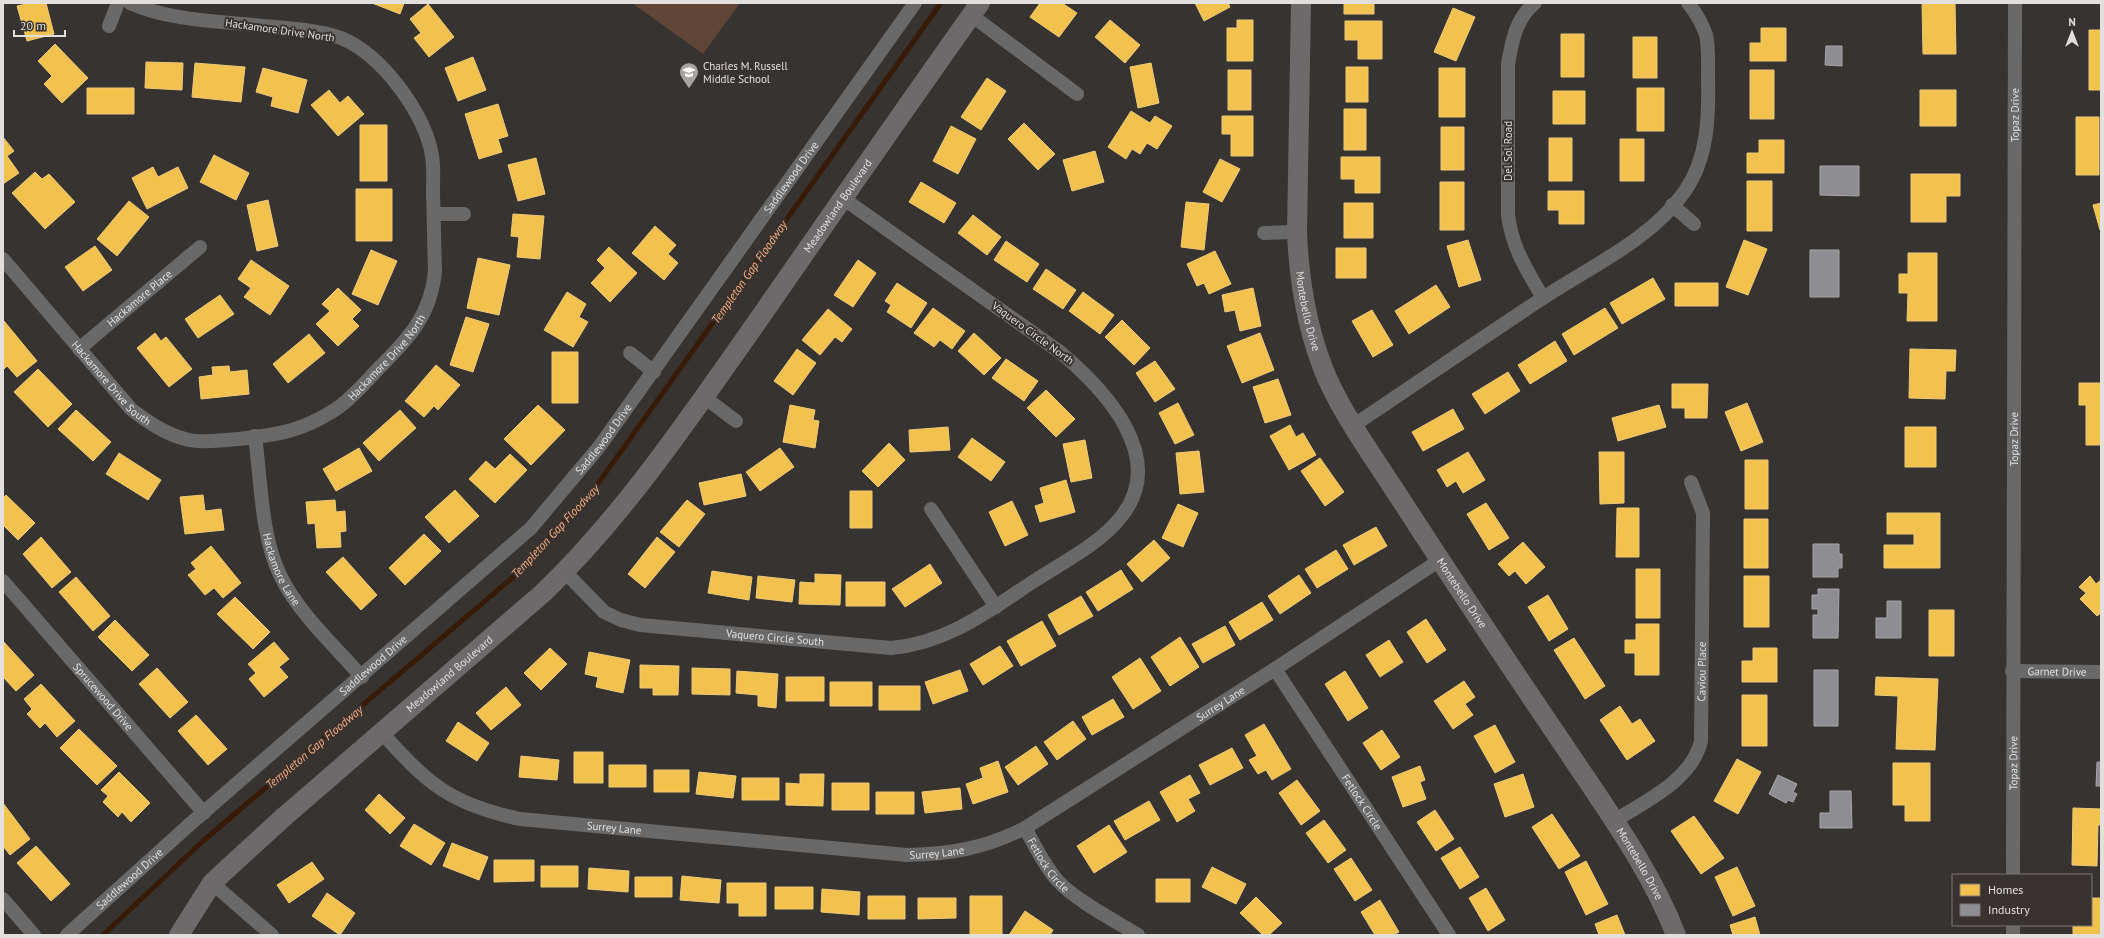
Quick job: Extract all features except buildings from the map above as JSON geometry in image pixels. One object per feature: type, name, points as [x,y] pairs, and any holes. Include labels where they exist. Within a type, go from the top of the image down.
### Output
[{"type":"street","points":[[109,26],[118,3]]},
{"type":"street","name":"Hackamore Drive North","points":[[130,3],[181,18],[326,34],[341,38],[356,46],[396,83],[420,118],[428,137],[432,157],[435,271],[433,288],[426,309],[403,344],[351,397],[334,411],[314,422],[290,431],[255,436]]},
{"type":"street","name":"Saddlewood Drive","points":[[67,935],[204,813],[362,677],[531,528],[599,447],[654,372],[915,3]]},
{"type":"street","name":"Montebello Drive","points":[[1301,3],[1297,232],[1300,274],[1311,334],[1328,379],[1354,425],[1440,560],[1614,821],[1658,895],[1676,935]]},
{"type":"street","name":"Del Sol Road","points":[[1535,3],[1528,8],[1518,24],[1511,42],[1508,64],[1508,215],[1511,234],[1516,250],[1543,298]]},
{"type":"street","points":[[1354,425],[1543,298],[1636,239],[1655,224],[1685,192],[1696,172],[1703,151],[1708,118],[1708,50],[1706,34],[1698,16],[1688,3]]},
{"type":"street","name":"Topaz Drive","points":[[2013,874],[2012,671],[2015,3]]},
{"type":"street","name":"Meadowland Boulevard","points":[[179,935],[212,883],[285,816],[565,572],[612,520],[704,397],[976,9],[1077,94]]},
{"type":"street","name":"Vaquero Circle North","points":[[844,199],[1060,352],[1078,367],[1113,404],[1134,445],[1137,464],[1136,484],[1131,502],[1121,517],[1096,540],[1023,589]]},
{"type":"street","points":[[1672,205],[1694,224]]},
{"type":"street","points":[[434,214],[464,214]]},
{"type":"street","points":[[1264,233],[1297,232]]},
{"type":"street","name":"Hackamore Place","points":[[79,349],[200,247]]},
{"type":"street","name":"Hackamore Drive South","points":[[3,259],[131,409],[150,424],[171,434],[190,440],[212,441],[255,436]]},
{"type":"street","points":[[630,353],[654,372]]},
{"type":"street","points":[[704,397],[736,421]]},
{"type":"street","name":"Hackamore Lane","points":[[255,436],[265,517],[271,548],[280,576],[298,604],[362,677]]},
{"type":"street","name":"Caviou Place","points":[[1614,821],[1676,779],[1691,764],[1698,753],[1701,741],[1703,513],[1691,482]]},
{"type":"street","points":[[930,509],[996,607]]},
{"type":"street","name":"Surrey Lane","points":[[382,733],[412,767],[431,784],[459,801],[490,813],[520,820],[907,855],[954,853],[1001,840],[1025,828],[1275,669],[1440,560]]},
{"type":"street","name":"Vaquero Circle South","points":[[565,572],[604,612],[621,620],[640,625],[891,648],[911,646],[950,633],[996,607],[1023,589]]},
{"type":"street","name":"Sprucewood Drive","points":[[3,581],[204,813]]},
{"type":"street","name":"Fetlock Circle","points":[[1275,669],[1449,935]]},
{"type":"street","name":"Garnet Drive","points":[[2012,671],[2101,672]]},
{"type":"street","name":"Fetlock Circle","points":[[1025,828],[1044,863],[1058,880],[1072,893],[1138,935]]},
{"type":"street","points":[[212,883],[272,935]]},
{"type":"street","points":[[3,899],[34,935]]},
{"type":"shaded area","points":[[632,3],[740,3],[703,54]]},
{"type":"waterway","name":"Templeton Gap Floodway","points":[[103,935],[203,841],[512,578],[592,492],[941,3]]},
{"type":"place","name":"Charles M. Russell Middle School","points":[[689,89]]}]
